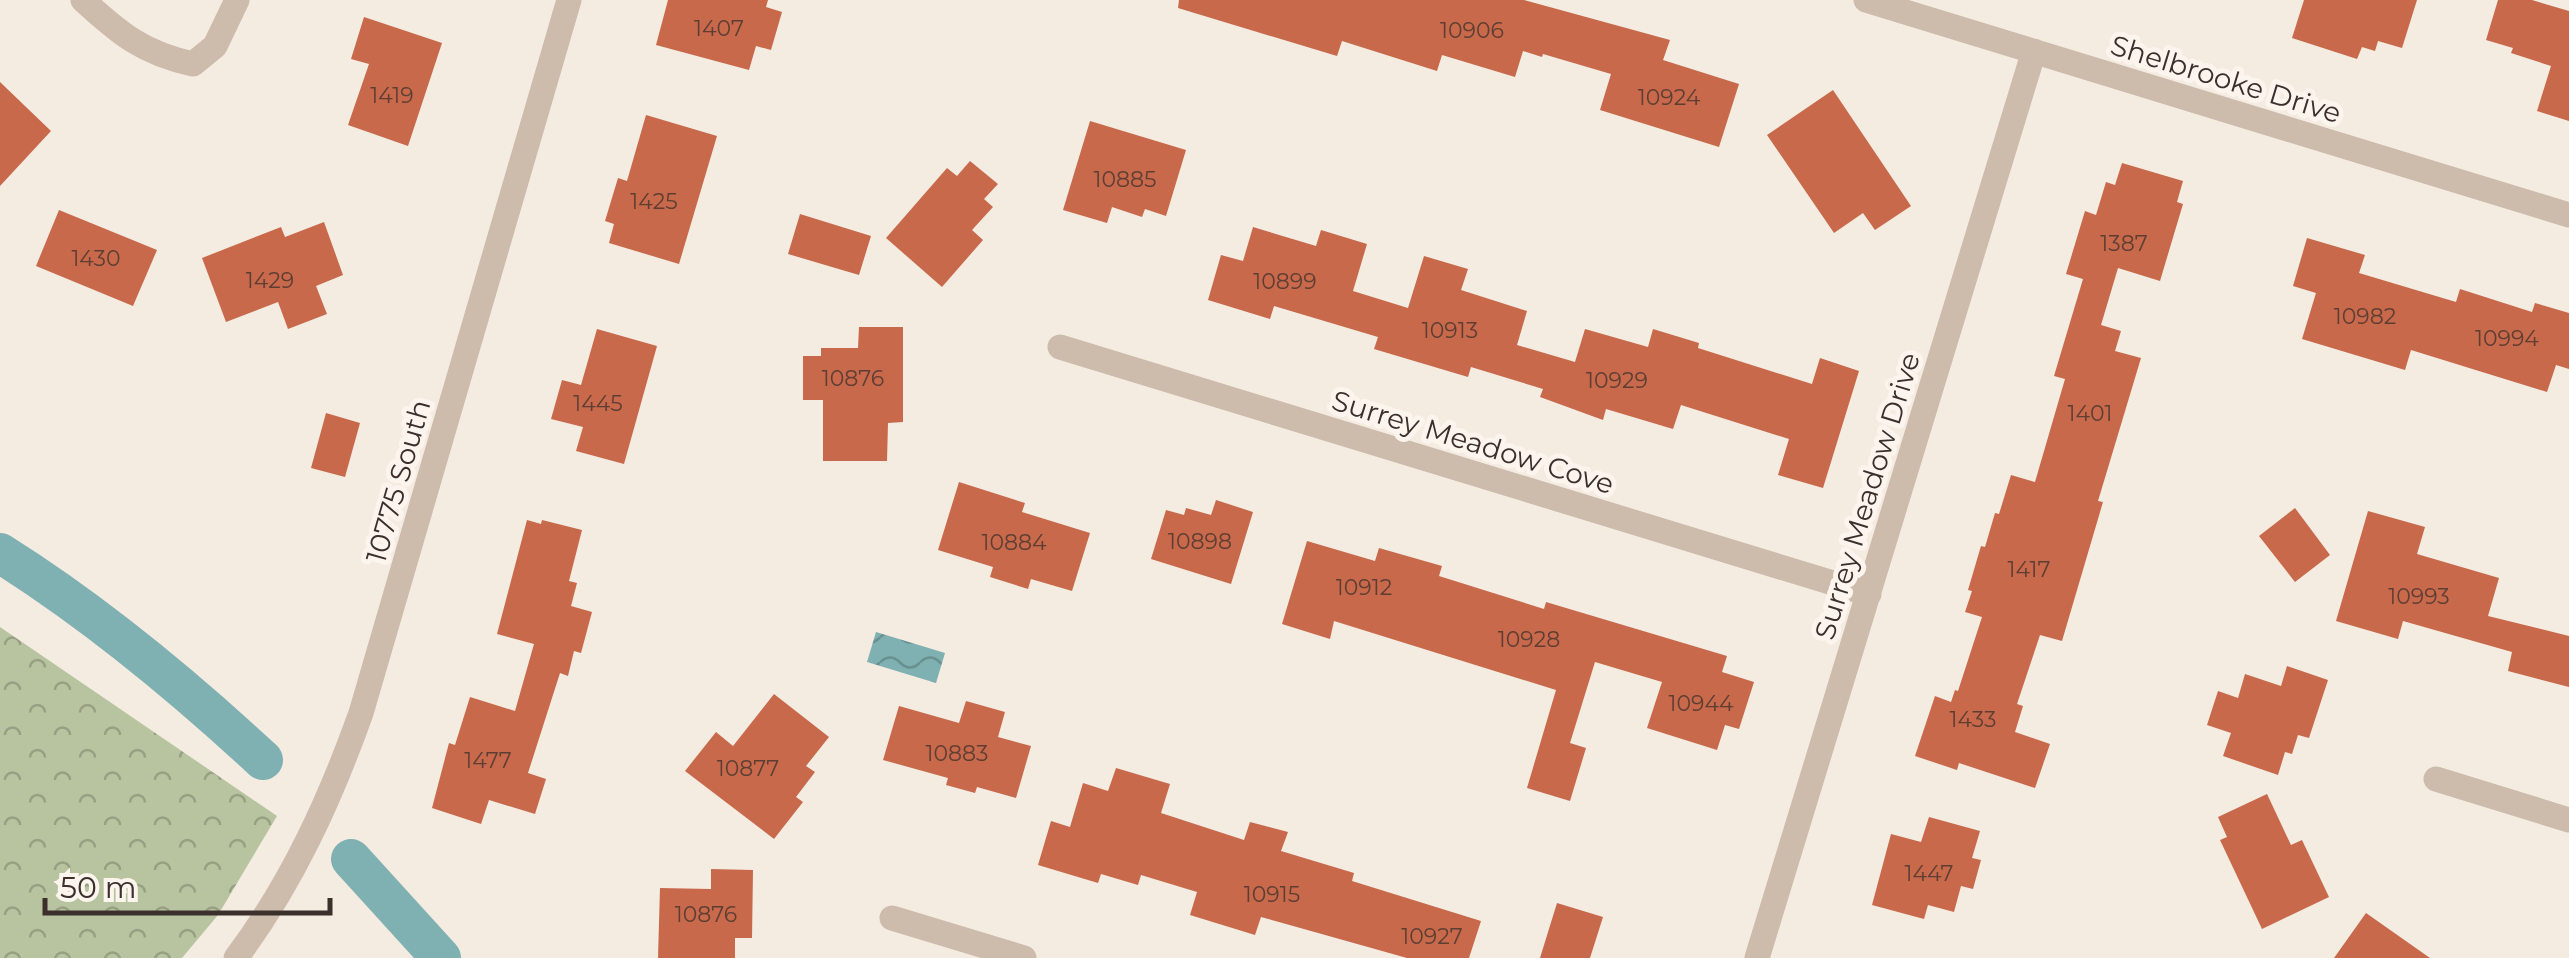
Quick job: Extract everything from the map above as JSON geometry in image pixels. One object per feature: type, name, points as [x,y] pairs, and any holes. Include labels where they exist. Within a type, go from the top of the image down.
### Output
[{"type":"street","points":[[83,0],[139,47],[193,64],[214,46],[237,0]]},
{"type":"street","name":"10775 South","points":[[236,958],[313,834],[361,713],[569,0]]},
{"type":"street","name":"Shelbrooke Drive","points":[[1866,0],[2569,215]]},
{"type":"street","name":"Surrey Meadow Drive","points":[[1757,958],[2034,52]]},
{"type":"street","name":"Surrey Meadow Cove","points":[[1060,347],[1868,594]]},
{"type":"street","points":[[2436,778],[2569,820]]},
{"type":"street","points":[[892,918],[1024,958]]},
{"type":"green space","points":[[0,627],[277,816],[218,915],[182,958],[0,958]]},
{"type":"water","points":[[876,632],[945,653],[936,683],[867,662]]},
{"type":"building","points":[[668,0],[768,0],[766,7],[782,12],[771,50],[756,46],[749,70],[656,45]]},
{"type":"building","points":[[1179,0],[1524,0],[1670,40],[1663,60],[1739,84],[1719,147],[1600,110],[1611,74],[1543,54],[1542,57],[1523,51],[1515,77],[1442,55],[1437,71],[1342,41],[1337,56],[1178,8]]},
{"type":"building","points":[[2304,0],[2417,0],[2402,48],[2378,41],[2375,51],[2362,47],[2357,59],[2292,38]]},
{"type":"building","points":[[2498,0],[2532,0],[2569,11],[2569,121],[2537,111],[2551,66],[2486,40]]},
{"type":"building","points":[[364,17],[442,43],[408,146],[348,125],[369,64],[351,59]]},
{"type":"building","points":[[0,82],[51,131],[0,186]]},
{"type":"building","points":[[1833,90],[1911,206],[1875,230],[1863,213],[1834,233],[1767,135]]},
{"type":"building","points":[[646,115],[717,136],[679,264],[609,243],[614,224],[605,221],[618,178],[627,181]]},
{"type":"building","points":[[1090,121],[1186,150],[1166,216],[1145,209],[1142,217],[1112,207],[1107,223],[1063,210]]},
{"type":"building","points":[[970,161],[998,184],[984,199],[993,207],[972,230],[983,240],[942,287],[886,238],[947,168],[957,176]]},
{"type":"building","points":[[2122,163],[2183,181],[2177,202],[2183,204],[2160,281],[2118,268],[2101,325],[2121,331],[2115,351],[2141,358],[2062,641],[2040,635],[2017,704],[2023,706],[2015,732],[2050,744],[2035,788],[1959,763],[1957,770],[1915,756],[1935,696],[1951,702],[1955,690],[1958,691],[1982,617],[1965,612],[1972,591],[1968,590],[1981,546],[1985,547],[1995,513],[1999,514],[2011,475],[2035,482],[2065,379],[2054,376],[2083,279],[2066,274],[2085,211],[2096,215],[2106,182],[2115,185]]},
{"type":"building","points":[[59,210],[157,250],[133,306],[36,266]]},
{"type":"building","points":[[800,214],[871,236],[859,275],[788,254]]},
{"type":"building","points":[[324,222],[343,275],[316,286],[327,314],[288,329],[278,302],[226,322],[202,258],[281,227],[285,237]]},
{"type":"building","points":[[1253,227],[1316,246],[1321,230],[1367,244],[1353,291],[1408,308],[1424,256],[1468,269],[1461,290],[1527,311],[1517,345],[1575,362],[1585,329],[1648,347],[1653,329],[1699,343],[1698,348],[1812,384],[1820,358],[1859,371],[1823,488],[1778,475],[1789,439],[1681,405],[1673,429],[1606,409],[1603,420],[1540,397],[1543,389],[1471,367],[1468,377],[1374,349],[1378,337],[1274,306],[1270,319],[1208,300],[1221,255],[1243,261]]},
{"type":"building","points":[[2307,238],[2365,255],[2359,273],[2456,302],[2460,289],[2532,312],[2535,303],[2569,313],[2569,369],[2556,365],[2547,392],[2411,350],[2405,370],[2302,339],[2316,293],[2293,286]]},
{"type":"building","points":[[859,327],[903,327],[903,422],[888,423],[887,461],[823,461],[823,400],[803,400],[803,356],[821,356],[821,348],[858,348]]},
{"type":"building","points":[[597,329],[657,346],[624,464],[576,451],[583,427],[551,419],[562,380],[581,385]]},
{"type":"building","points":[[326,413],[360,423],[345,477],[311,468]]},
{"type":"building","points":[[959,482],[1025,503],[1022,512],[1090,533],[1072,591],[1031,579],[1028,589],[990,577],[993,567],[938,550]]},
{"type":"building","points":[[1216,500],[1253,512],[1231,584],[1151,559],[1166,510],[1184,515],[1186,508],[1211,515]]},
{"type":"building","points":[[2295,508],[2330,555],[2295,582],[2259,536]]},
{"type":"building","points":[[2368,511],[2425,527],[2417,554],[2499,578],[2488,616],[2569,636],[2569,687],[2508,671],[2512,652],[2403,621],[2398,639],[2336,621]]},
{"type":"building","points":[[527,520],[582,530],[569,581],[577,583],[571,606],[592,612],[581,653],[574,651],[568,676],[560,673],[528,773],[546,779],[535,814],[489,800],[481,824],[432,808],[449,743],[455,745],[470,697],[515,711],[534,644],[497,634]]},
{"type":"building","points":[[1307,541],[1375,561],[1379,548],[1442,566],[1439,576],[1544,609],[1546,602],[1727,656],[1722,672],[1754,682],[1739,729],[1725,725],[1717,750],[1647,728],[1662,682],[1595,662],[1570,743],[1586,748],[1570,801],[1527,788],[1556,690],[1334,621],[1330,639],[1282,624]]},
{"type":"building","points":[[2287,666],[2328,680],[2309,738],[2298,735],[2292,754],[2285,752],[2278,775],[2223,756],[2231,733],[2207,725],[2218,691],[2238,698],[2245,674],[2281,686]]},
{"type":"building","points":[[774,694],[829,737],[806,766],[815,772],[796,797],[803,802],[774,839],[685,771],[716,732],[733,746]]},
{"type":"building","points":[[966,701],[1005,712],[998,737],[1031,746],[1016,798],[977,787],[975,793],[946,785],[948,778],[883,760],[899,706],[959,723]]},
{"type":"building","points":[[1116,768],[1170,784],[1161,813],[1244,840],[1250,822],[1288,832],[1281,851],[1354,873],[1352,881],[1481,921],[1469,958],[1407,958],[1261,917],[1255,935],[1190,915],[1197,892],[1141,875],[1138,885],[1101,874],[1098,883],[1038,865],[1051,821],[1070,827],[1083,783],[1108,791]]},
{"type":"building","points":[[2267,794],[2291,845],[2302,840],[2329,897],[2262,929],[2220,840],[2227,837],[2218,817]]},
{"type":"building","points":[[1929,817],[1980,831],[1972,858],[1981,860],[1973,889],[1961,886],[1954,912],[1928,905],[1924,919],[1872,905],[1891,834],[1921,842]]},
{"type":"building","points":[[711,869],[753,870],[752,938],[735,938],[735,958],[658,958],[660,888],[711,889]]},
{"type":"building","points":[[1557,903],[1603,917],[1590,958],[1540,958]]},
{"type":"building","points":[[2366,913],[2430,958],[2334,958]]},
{"type":"waterway","points":[[0,553],[136,650],[263,760]]},
{"type":"waterway","points":[[351,859],[441,958]]}]
